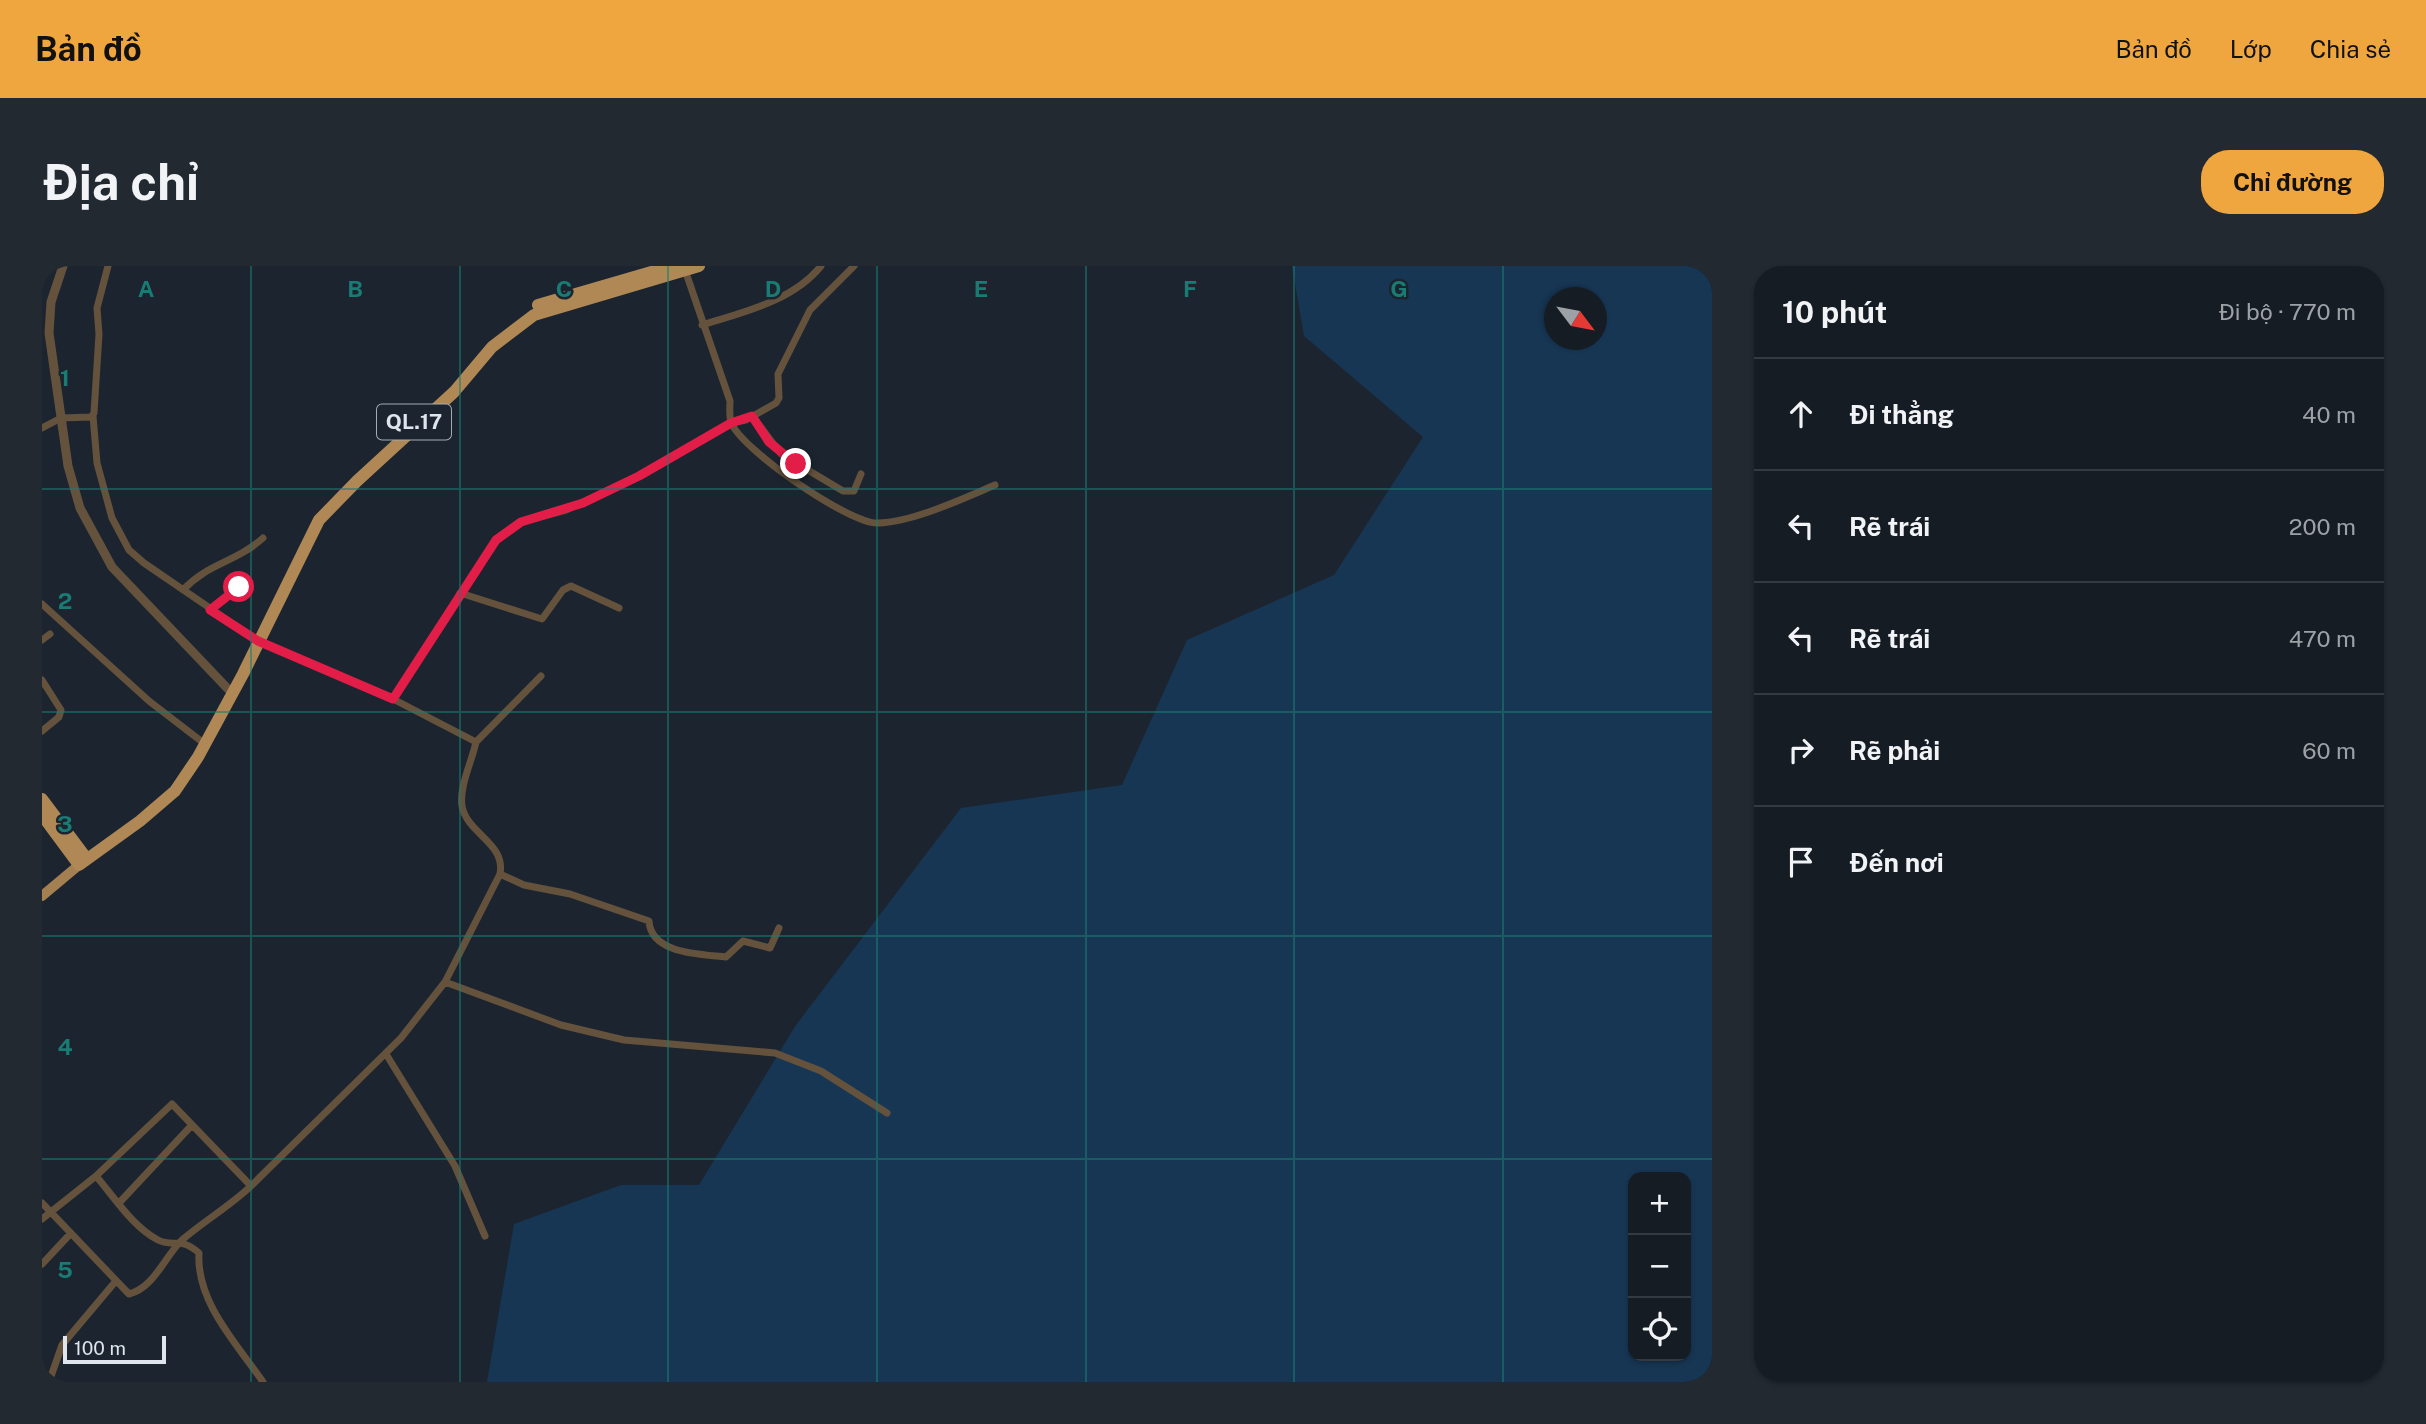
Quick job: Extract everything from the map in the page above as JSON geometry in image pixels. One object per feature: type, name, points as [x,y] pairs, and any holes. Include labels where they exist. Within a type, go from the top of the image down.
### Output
[{"type":"highway","name":"QL.17","points":[[82,860],[150,806],[188,763],[235,681],[315,513],[433,403],[498,333],[537,306],[672,266]]},
{"type":"highway","points":[[255,639],[318,520],[454,392],[492,347],[534,315],[699,266]]},
{"type":"highway","points":[[82,860],[175,791],[198,757],[235,681]]},
{"type":"highway","points":[[42,799],[82,860]]},
{"type":"highway","points":[[42,815],[82,860]]},
{"type":"main road","points":[[42,889],[82,860]]},
{"type":"main road","points":[[42,896],[82,860]]},
{"type":"street","points":[[63,266],[51,302],[49,333],[74,491],[103,553],[235,681]]},
{"type":"street","points":[[108,266],[97,308],[99,334],[90,416],[97,463],[121,536],[129,550],[144,564],[255,639],[393,699],[476,742]]},
{"type":"street","points":[[702,325],[753,309],[794,290],[821,266]]},
{"type":"street","points":[[393,699],[496,540],[521,522],[583,503],[639,476],[731,423],[752,416],[779,398],[778,374],[810,310],[854,266]]},
{"type":"street","points":[[685,269],[730,401],[731,423],[754,450],[778,469],[839,507],[876,524],[905,518],[995,485]]},
{"type":"street","points":[[42,428],[64,418],[90,416]]},
{"type":"street","points":[[752,416],[781,454],[843,491],[854,491],[861,474]]},
{"type":"street","points":[[183,590],[202,572],[239,558],[263,538]]},
{"type":"street","points":[[460,593],[542,619],[563,590],[572,586],[619,608]]},
{"type":"street","points":[[210,610],[239,587]]},
{"type":"street","points":[[42,604],[149,701],[201,741]]},
{"type":"street","points":[[42,639],[50,634]]},
{"type":"street","points":[[42,1203],[115,1282],[129,1294],[135,1292],[143,1287],[181,1241],[231,1205],[386,1054],[445,982],[500,874],[502,864],[498,853],[462,809],[462,794],[476,742],[541,676]]},
{"type":"street","points":[[42,680],[61,710],[59,717],[42,732]]},
{"type":"street","points":[[500,874],[524,885],[570,894],[649,921],[650,932],[655,939],[692,953],[726,957],[743,942],[770,948],[779,928]]},
{"type":"street","points":[[445,982],[561,1025],[624,1040],[775,1052],[821,1071],[887,1113]]},
{"type":"street","points":[[386,1054],[455,1166],[485,1236]]},
{"type":"street","points":[[42,1219],[96,1176],[172,1104],[251,1186]]},
{"type":"street","points":[[119,1203],[192,1125]]},
{"type":"street","points":[[96,1176],[146,1233],[162,1242],[181,1241],[199,1253],[200,1282],[216,1315],[263,1382]]},
{"type":"street","points":[[42,1264],[71,1233]]},
{"type":"street","points":[[49,1382],[62,1345],[115,1282]]},
{"type":"shaded area","points":[[1292,266],[1712,266],[1712,1382],[487,1382],[514,1224],[621,1185],[699,1185],[796,1025],[961,808],[1122,785],[1187,640],[1334,575],[1423,437],[1304,336]]},
{"type":"route","points":[[239,587],[210,610],[258,641],[393,699],[477,566],[496,540],[521,522],[583,503],[639,476],[731,423],[752,416],[769,442],[796,464]]}]
